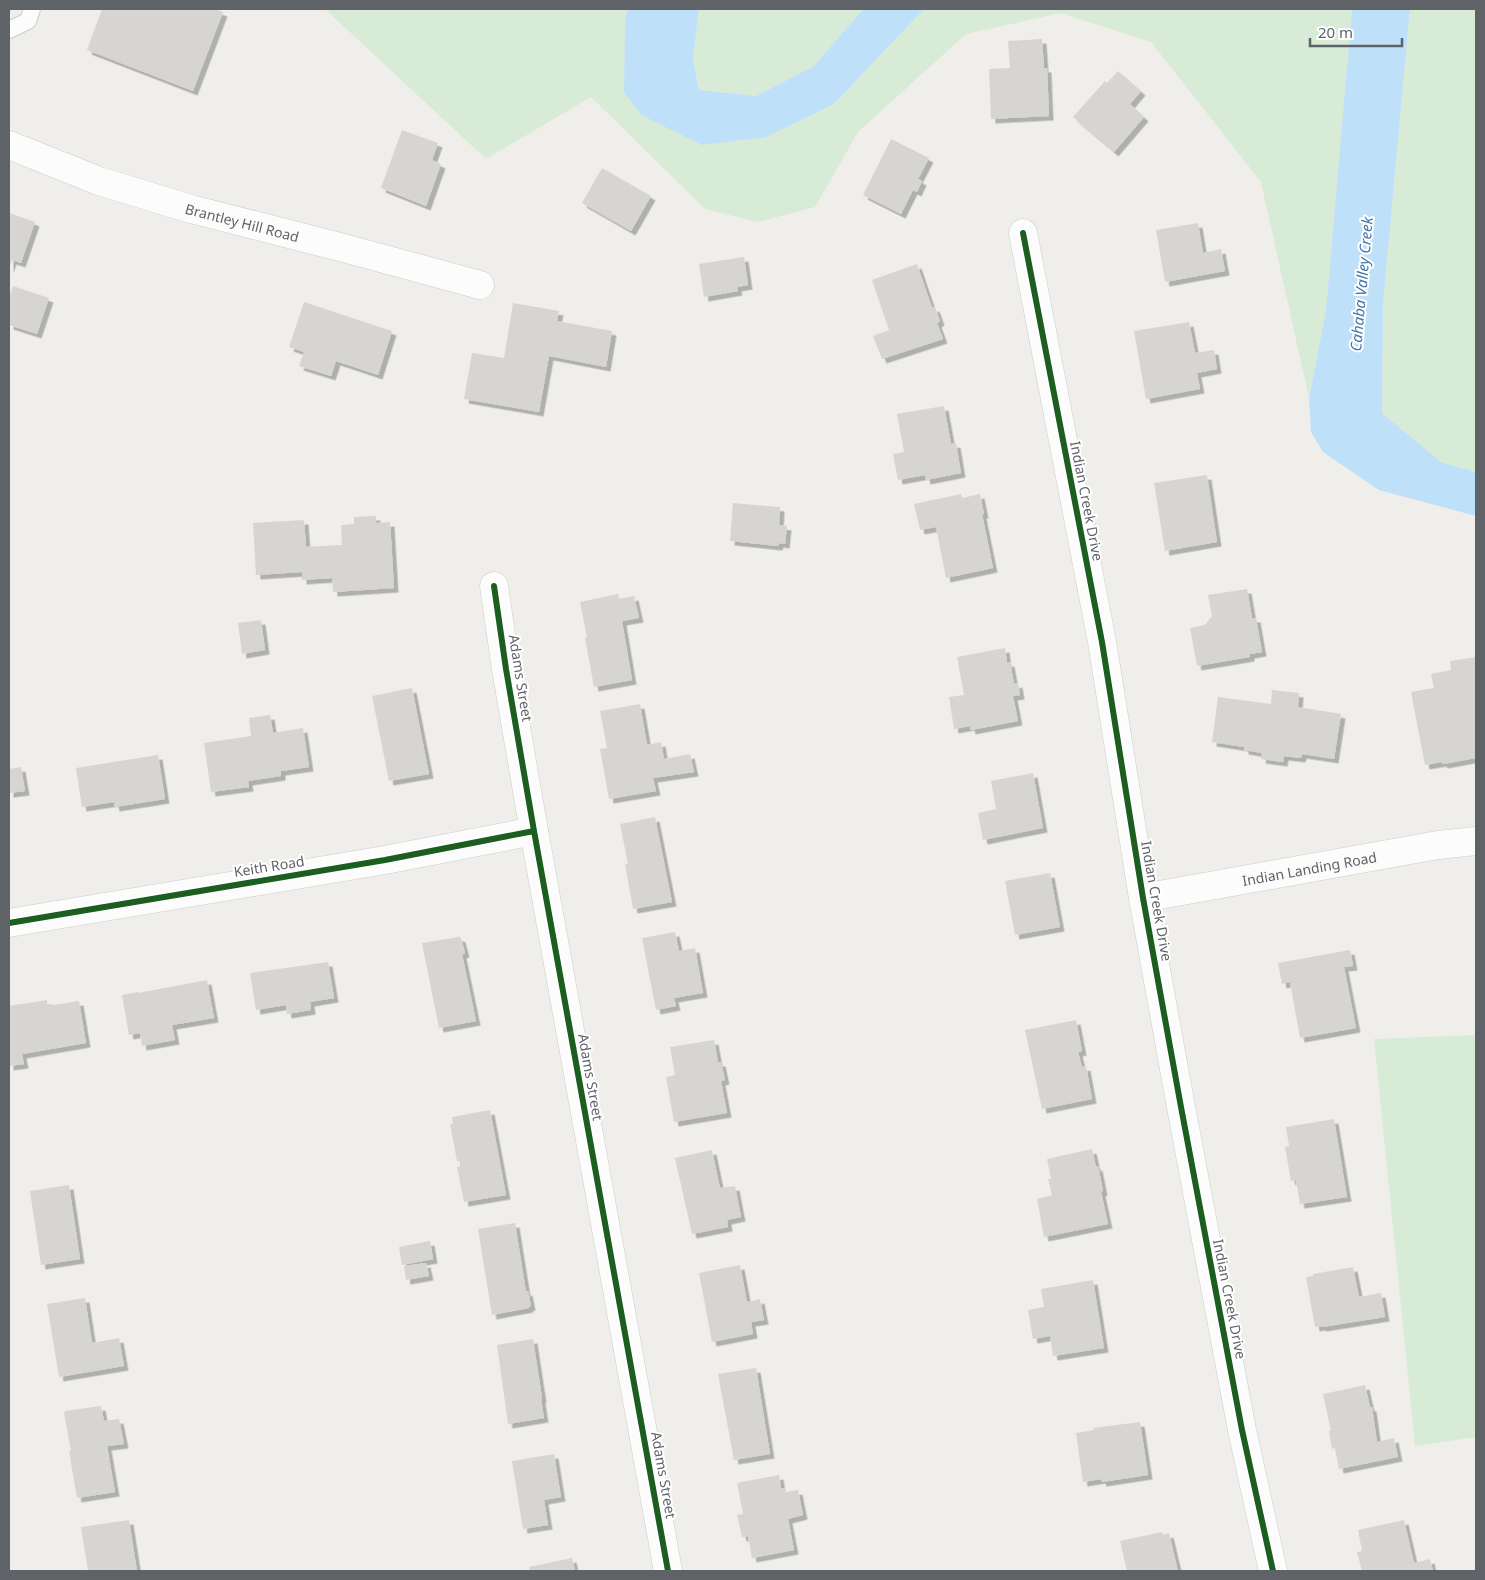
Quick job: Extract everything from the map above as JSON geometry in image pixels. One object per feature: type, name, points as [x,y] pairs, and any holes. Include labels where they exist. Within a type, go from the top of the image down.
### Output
[{"type":"street","name":"Brantley Hill Road","points":[[9,145],[100,181],[191,209],[480,285]]},
{"type":"street","name":"Indian Creek Drive","points":[[1023,233],[1102,642],[1143,898],[1240,1421],[1273,1571]]},
{"type":"street","name":"Adams Street","points":[[494,586],[506,669],[534,831],[668,1571]]},
{"type":"street","name":"Keith Road","points":[[9,923],[385,860],[534,831]]},
{"type":"street","name":"Indian Landing Road","points":[[1143,898],[1438,845],[1476,841]]},
{"type":"lane","points":[[9,30],[28,20],[32,9]]},
{"type":"green space","points":[[325,9],[628,9],[625,19],[624,92],[834,104],[924,9],[1352,9],[1326,310],[1309,398],[1261,182],[1151,42],[1060,13],[966,34],[858,132],[815,207],[758,222],[705,209],[591,97],[486,159]]},
{"type":"green space","points":[[699,9],[863,9],[814,66],[756,96],[699,90],[693,59]]},
{"type":"green space","points":[[1410,9],[1476,9],[1476,472],[1441,462],[1382,413],[1383,304]]},
{"type":"green space","points":[[1476,1035],[1476,1437],[1415,1446],[1374,1039]]},
{"type":"water","points":[[628,9],[699,9],[693,59],[699,90],[756,96],[814,66],[863,9],[924,9],[834,104],[766,137],[702,145],[641,115],[624,92],[625,19]]},
{"type":"water","name":"Cahaba Valley Creek","points":[[1352,9],[1410,9],[1383,304],[1382,413],[1441,462],[1476,472],[1476,516],[1379,490],[1323,452],[1311,432],[1309,398],[1326,310]]},
{"type":"building","points":[[102,9],[214,9],[223,12],[193,91],[87,50]]},
{"type":"building","points":[[1042,39],[1044,68],[1047,68],[1049,116],[991,119],[989,69],[1010,68],[1008,41]]},
{"type":"building","points":[[1118,71],[1141,91],[1130,104],[1144,117],[1114,152],[1073,117],[1105,81],[1107,83]]},
{"type":"building","points":[[402,130],[438,143],[432,160],[441,164],[426,206],[381,188]]},
{"type":"building","points":[[891,139],[929,158],[918,179],[922,181],[917,192],[913,190],[901,214],[863,195]]},
{"type":"building","points":[[602,168],[651,196],[631,231],[582,203]]},
{"type":"building","points":[[9,213],[35,222],[21,263],[12,260],[9,269]]},
{"type":"building","points":[[1198,223],[1203,253],[1221,249],[1225,271],[1165,282],[1156,230]]},
{"type":"building","points":[[744,257],[748,285],[737,287],[738,291],[704,297],[699,264]]},
{"type":"building","points":[[917,264],[932,308],[935,307],[940,321],[937,323],[943,339],[882,359],[873,336],[889,330],[872,280]]},
{"type":"building","points":[[13,286],[49,298],[37,334],[9,325],[9,299]]},
{"type":"building","points":[[304,302],[392,331],[378,375],[336,361],[331,376],[299,366],[304,352],[289,347]]},
{"type":"building","points":[[513,303],[559,311],[557,321],[612,331],[606,367],[549,356],[539,412],[464,399],[472,353],[504,358]]},
{"type":"building","points":[[1189,322],[1195,353],[1214,350],[1217,369],[1197,373],[1200,389],[1146,399],[1134,331]]},
{"type":"building","points":[[944,406],[951,444],[956,443],[961,473],[926,480],[925,475],[898,480],[893,454],[904,452],[897,414]]},
{"type":"building","points":[[1207,475],[1217,542],[1165,551],[1154,483]]},
{"type":"building","points":[[961,494],[962,498],[980,494],[993,568],[946,578],[936,527],[920,530],[914,504]]},
{"type":"building","points":[[733,503],[780,507],[779,525],[787,526],[785,544],[779,543],[778,546],[730,541]]},
{"type":"building","points":[[376,516],[376,523],[390,522],[394,588],[333,592],[332,578],[302,580],[302,572],[256,575],[253,523],[304,520],[306,547],[342,545],[341,525],[354,524],[354,517]]},
{"type":"building","points":[[1247,589],[1252,618],[1256,618],[1262,652],[1250,654],[1250,657],[1197,666],[1190,628],[1205,625],[1212,616],[1208,595]]},
{"type":"building","points":[[618,594],[619,599],[634,596],[639,618],[622,621],[632,680],[594,687],[580,602]]},
{"type":"building","points":[[261,620],[265,650],[242,654],[238,623]]},
{"type":"building","points":[[1005,648],[1007,663],[1010,662],[1014,684],[1018,683],[1020,695],[1013,696],[1018,721],[971,730],[970,726],[954,729],[949,697],[964,695],[957,657]]},
{"type":"building","points":[[1476,657],[1476,758],[1425,765],[1411,692],[1434,688],[1431,674],[1451,670],[1450,661]]},
{"type":"building","points":[[412,688],[429,774],[389,781],[372,696]]},
{"type":"building","points":[[1272,690],[1299,693],[1298,707],[1341,714],[1334,759],[1302,754],[1301,758],[1284,756],[1283,762],[1261,759],[1262,753],[1244,750],[1244,747],[1212,742],[1218,697],[1271,704]]},
{"type":"building","points":[[640,704],[647,745],[661,742],[664,759],[690,754],[694,772],[653,778],[656,791],[609,799],[600,749],[607,748],[600,711]]},
{"type":"building","points":[[270,715],[273,733],[303,728],[309,767],[281,771],[281,776],[248,781],[249,787],[211,792],[204,743],[251,736],[249,718]]},
{"type":"building","points":[[158,755],[165,799],[115,807],[114,802],[82,807],[76,768]]},
{"type":"building","points":[[21,767],[25,791],[9,793],[9,769]]},
{"type":"building","points":[[1033,773],[1043,828],[983,840],[978,813],[996,809],[991,781]]},
{"type":"building","points":[[655,817],[672,902],[633,909],[625,864],[628,864],[620,824]]},
{"type":"building","points":[[1050,873],[1060,927],[1015,935],[1005,881]]},
{"type":"building","points":[[675,932],[679,951],[695,948],[703,993],[674,998],[676,1006],[656,1010],[642,938]]},
{"type":"building","points":[[461,938],[465,953],[462,954],[476,1021],[439,1028],[422,943]]},
{"type":"building","points":[[1350,950],[1353,966],[1344,967],[1356,1028],[1300,1038],[1290,982],[1282,984],[1278,963]]},
{"type":"building","points":[[328,962],[334,998],[310,1002],[311,1010],[287,1014],[286,1005],[256,1010],[250,973]]},
{"type":"building","points":[[207,980],[214,1018],[172,1025],[175,1040],[142,1046],[140,1033],[129,1035],[122,995]]},
{"type":"building","points":[[47,1000],[47,1006],[79,1001],[86,1043],[22,1054],[24,1064],[9,1066],[9,1006]]},
{"type":"building","points":[[1076,1020],[1082,1051],[1078,1052],[1082,1067],[1086,1066],[1092,1099],[1042,1109],[1025,1030]]},
{"type":"building","points":[[714,1040],[718,1062],[721,1062],[725,1080],[721,1081],[727,1113],[674,1122],[666,1077],[675,1075],[670,1047]]},
{"type":"building","points":[[490,1110],[506,1195],[464,1202],[457,1167],[460,1166],[460,1161],[457,1161],[450,1124],[453,1124],[452,1117]]},
{"type":"building","points":[[1334,1119],[1347,1197],[1300,1204],[1296,1180],[1291,1181],[1285,1147],[1289,1146],[1286,1127]]},
{"type":"building","points":[[1092,1149],[1096,1167],[1098,1166],[1108,1224],[1044,1237],[1037,1199],[1052,1195],[1048,1179],[1051,1179],[1047,1159]]},
{"type":"building","points":[[712,1150],[720,1188],[735,1186],[741,1217],[727,1220],[728,1227],[692,1234],[675,1158]]},
{"type":"building","points":[[69,1185],[80,1259],[41,1265],[30,1191]]},
{"type":"building","points":[[515,1223],[526,1292],[528,1291],[531,1306],[492,1315],[478,1229]]},
{"type":"building","points":[[430,1241],[433,1259],[402,1265],[399,1247]]},
{"type":"building","points":[[426,1263],[429,1276],[406,1280],[404,1266]]},
{"type":"building","points":[[740,1265],[747,1302],[760,1299],[764,1320],[751,1322],[753,1334],[712,1342],[699,1273]]},
{"type":"building","points":[[1353,1267],[1359,1297],[1381,1293],[1385,1317],[1315,1327],[1306,1277]]},
{"type":"building","points":[[1093,1280],[1104,1348],[1053,1356],[1050,1336],[1033,1339],[1028,1310],[1044,1307],[1041,1289]]},
{"type":"building","points":[[85,1298],[92,1343],[119,1338],[124,1366],[59,1377],[47,1304]]},
{"type":"building","points":[[533,1339],[544,1418],[508,1424],[497,1345]]},
{"type":"building","points":[[756,1368],[770,1454],[734,1460],[718,1374]]},
{"type":"building","points":[[1365,1385],[1370,1407],[1372,1407],[1377,1442],[1394,1438],[1398,1457],[1339,1469],[1335,1448],[1332,1449],[1329,1431],[1331,1431],[1323,1394]]},
{"type":"building","points":[[101,1406],[104,1421],[119,1419],[124,1444],[107,1446],[115,1492],[77,1498],[64,1413],[65,1411]]},
{"type":"building","points":[[1140,1422],[1148,1475],[1102,1482],[1101,1479],[1083,1482],[1076,1433],[1094,1430],[1093,1428]]},
{"type":"building","points":[[554,1454],[561,1497],[544,1500],[548,1525],[523,1529],[512,1461]]},
{"type":"building","points":[[779,1475],[781,1488],[786,1489],[786,1492],[798,1490],[803,1515],[788,1519],[794,1550],[752,1558],[748,1536],[742,1537],[737,1515],[743,1514],[737,1483]]},
{"type":"building","points":[[129,1520],[137,1571],[88,1571],[81,1527]]},
{"type":"building","points":[[1404,1520],[1414,1563],[1430,1559],[1433,1571],[1362,1571],[1357,1552],[1362,1551],[1358,1530]]},
{"type":"building","points":[[1162,1532],[1163,1535],[1169,1533],[1178,1571],[1127,1571],[1120,1541]]},
{"type":"building","points":[[572,1558],[575,1571],[530,1571],[529,1567]]},
{"type":"cycle path","points":[[1023,233],[1102,642],[1143,898],[1181,1107],[1242,1430],[1273,1571]]},
{"type":"cycle path","points":[[494,586],[506,669],[534,831],[668,1571]]},
{"type":"cycle path","points":[[9,923],[385,860],[534,831]]}]
